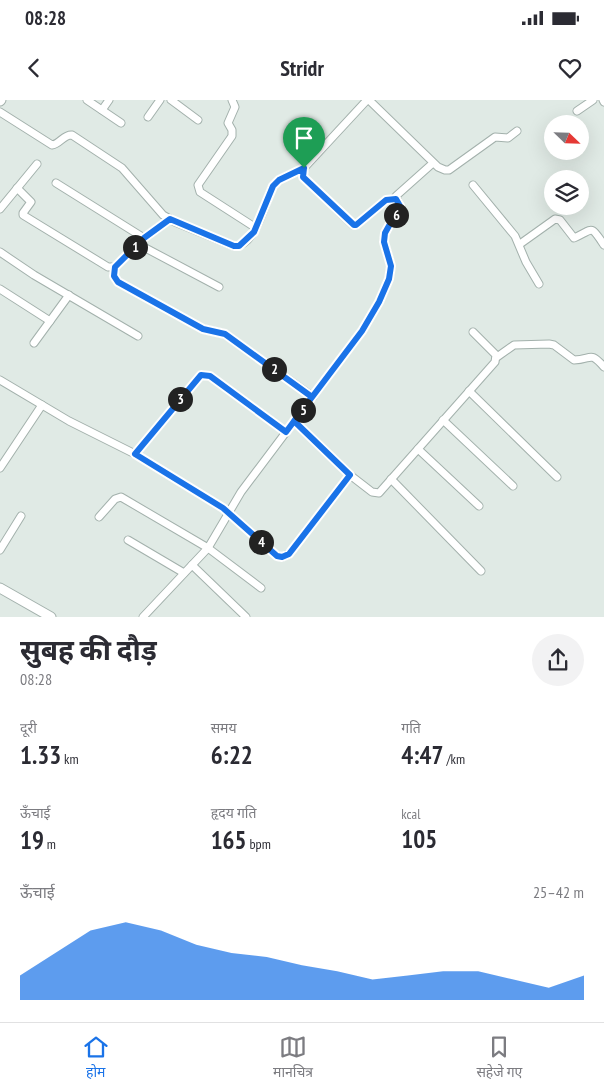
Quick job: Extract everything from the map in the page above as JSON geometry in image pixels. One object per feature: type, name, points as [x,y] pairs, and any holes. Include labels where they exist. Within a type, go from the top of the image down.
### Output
[{"type":"street","points":[[87,100],[121,124]]},
{"type":"street","points":[[102,110],[109,100]]},
{"type":"street","points":[[148,117],[160,100]]},
{"type":"street","points":[[171,100],[198,120]]},
{"type":"street","points":[[232,100],[235,107],[228,123],[232,130],[232,136],[198,185],[198,189],[256,228]]},
{"type":"street","points":[[0,112],[52,144],[57,144],[66,136],[72,135],[122,168],[155,207],[170,219],[234,246],[244,243],[256,228],[273,186],[279,180],[304,168],[368,100],[442,169],[449,170],[495,137],[508,138],[517,131]]},
{"type":"street","points":[[577,111],[592,100]]},
{"type":"street","points":[[142,617],[208,548],[228,513],[362,331],[379,302],[390,272],[391,266],[384,242],[388,226],[400,208],[396,199],[397,195],[434,163]]},
{"type":"street","points":[[0,209],[37,164]]},
{"type":"street","points":[[304,168],[303,177],[354,225],[386,200],[396,199]]},
{"type":"street","points":[[56,183],[141,241],[219,287]]},
{"type":"street","points":[[472,185],[515,236],[526,262],[539,284]]},
{"type":"street","points":[[17,188],[31,202],[23,215],[108,267],[115,267]]},
{"type":"street","points":[[170,219],[141,241],[115,267],[114,276],[118,282],[203,329],[225,334],[312,397]]},
{"type":"street","points":[[520,244],[555,219],[558,219],[574,238],[587,230],[592,230],[604,245]]},
{"type":"street","points":[[1,255],[138,336]]},
{"type":"street","points":[[0,289],[50,320]]},
{"type":"street","points":[[34,343],[69,295]]},
{"type":"street","points":[[473,332],[496,357]]},
{"type":"street","points":[[294,421],[350,475],[375,494],[379,493],[495,362],[496,357],[514,345],[549,344],[574,360],[590,356],[597,359],[604,367]]},
{"type":"street","points":[[135,454],[201,375],[210,376],[286,432]]},
{"type":"street","points":[[0,380],[70,421],[135,454],[223,508],[277,556],[286,556],[350,475]]},
{"type":"street","points":[[469,391],[557,477]]},
{"type":"street","points":[[0,468],[3,458],[42,405]]},
{"type":"street","points":[[443,420],[513,486]]},
{"type":"street","points":[[418,449],[479,506]]},
{"type":"street","points":[[391,479],[480,571]]},
{"type":"street","points":[[99,517],[115,499],[120,497],[208,548],[261,588]]},
{"type":"street","points":[[0,550],[21,516]]},
{"type":"street","points":[[128,540],[184,573]]},
{"type":"street","points":[[192,566],[246,617]]},
{"type":"street","points":[[0,588],[51,617]]},
{"type":"route","points":[[304,168],[279,180],[273,186],[254,232],[239,246],[234,246],[170,219],[144,238],[115,267],[114,276],[118,282],[206,331],[217,331],[225,334],[312,397],[286,432],[210,376],[201,375],[135,454],[223,508],[277,556],[282,557],[289,554],[350,475],[294,421],[362,331],[379,302],[389,279],[391,266],[384,242],[385,233],[400,206],[396,199],[388,199],[354,225],[303,177],[304,168]]}]
